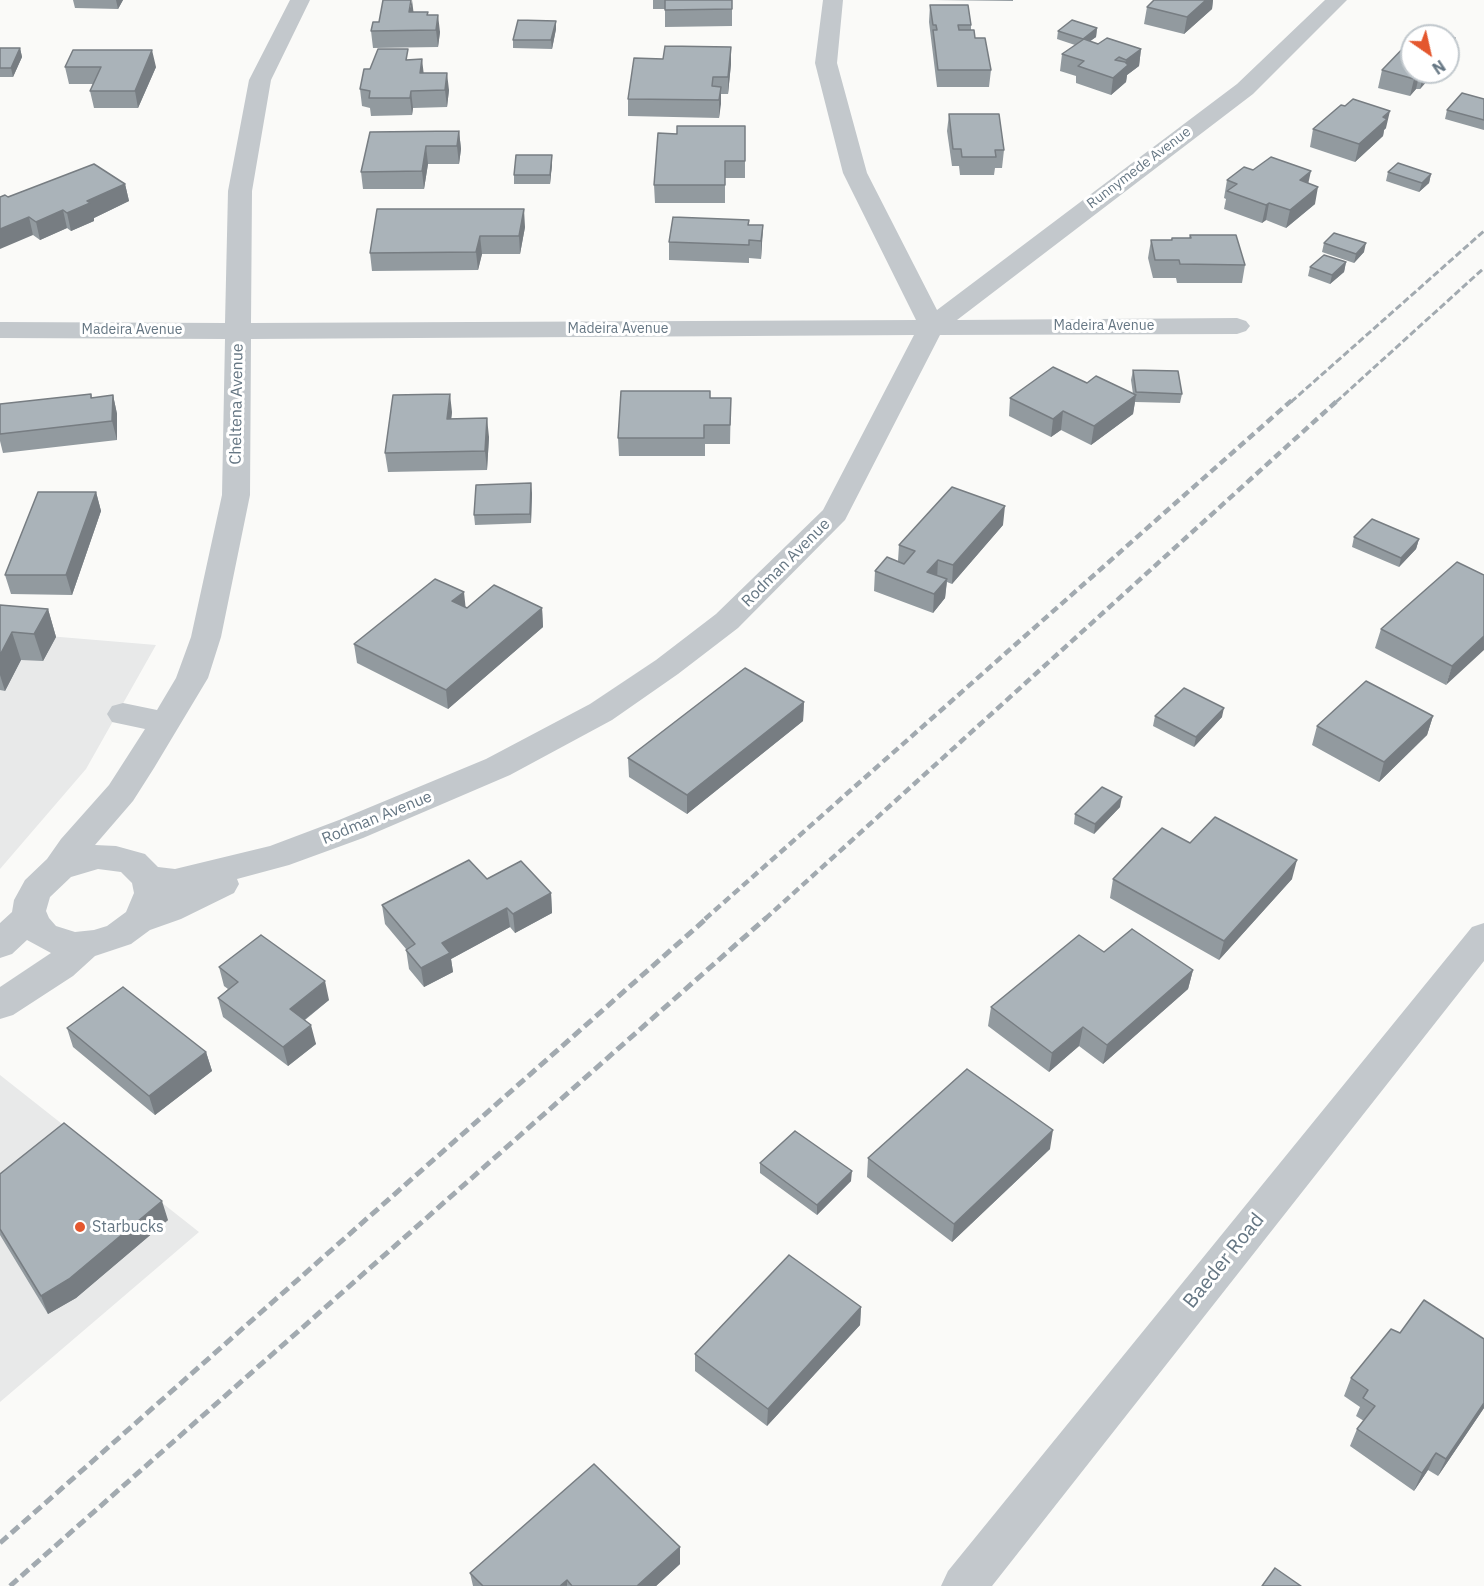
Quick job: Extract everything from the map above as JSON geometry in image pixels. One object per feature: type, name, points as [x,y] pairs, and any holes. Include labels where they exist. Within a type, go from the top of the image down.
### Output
[{"type":"street","name":"Cheltena Avenue","points":[[0,945],[30,915],[31,900],[44,880],[73,858],[121,793],[192,678],[206,637],[236,495],[240,191],[260,80],[300,0]]},
{"type":"street","points":[[833,0],[826,63],[855,173],[932,326]]},
{"type":"street","name":"Runnymede Avenue","points":[[932,326],[1245,89],[1337,0]]},
{"type":"street","name":"Rodman Avenue","points":[[73,858],[107,856],[137,870],[175,882],[277,856],[351,830],[498,767],[600,712],[667,667],[727,621],[835,514],[932,326]]},
{"type":"street","name":"Madeira Avenue","points":[[0,330],[1237,326]]},
{"type":"street","points":[[123,714],[165,722]]},
{"type":"street","name":"Cheltena Avenue","points":[[121,793],[116,813],[118,836],[152,893],[138,921]]},
{"type":"street","name":"Rodman Avenue","points":[[138,921],[169,910],[277,856]]},
{"type":"street","points":[[30,915],[36,928],[50,939],[69,944],[86,944],[119,934],[138,921]]},
{"type":"street","name":"Baeder Road","points":[[964,1586],[1484,936]]},
{"type":"street","points":[[0,1005],[60,966],[86,944]]},
{"type":"shaded area","points":[[0,632],[156,645],[86,769],[0,869]]},
{"type":"shaded area","points":[[0,1075],[199,1232],[0,1402]]},
{"type":"building","points":[[383,0],[411,0],[409,12],[428,12],[427,15],[438,15],[436,30],[371,31],[373,22],[379,22]]},
{"type":"building","points":[[665,0],[732,0],[732,9],[665,10]]},
{"type":"building","points":[[1154,0],[1206,0],[1187,17],[1147,7]]},
{"type":"building","points":[[930,5],[968,5],[971,25],[958,25],[959,30],[974,30],[975,38],[985,38],[991,70],[938,70],[933,30],[937,30],[936,25],[933,25]]},
{"type":"building","points":[[518,20],[556,21],[551,40],[513,40]]},
{"type":"building","points":[[1072,20],[1097,28],[1083,39],[1058,31]]},
{"type":"building","points":[[1107,38],[1141,49],[1126,60],[1119,57],[1115,60],[1128,65],[1113,78],[1078,66],[1084,61],[1062,54],[1084,39],[1098,44]]},
{"type":"building","points":[[665,46],[731,47],[728,77],[713,77],[712,86],[721,87],[719,100],[628,99],[634,58],[663,59]]},
{"type":"building","points":[[0,48],[20,48],[11,68],[0,68]]},
{"type":"building","points":[[378,49],[408,49],[406,60],[422,59],[420,73],[447,73],[445,90],[411,91],[410,98],[369,98],[370,91],[360,89],[364,69],[370,69]]},
{"type":"building","points":[[73,50],[152,50],[135,91],[90,91],[101,67],[65,67]]},
{"type":"building","points":[[1400,51],[1400,75],[1382,70]]},
{"type":"building","points":[[1462,93],[1484,99],[1484,120],[1447,110]]},
{"type":"building","points":[[1353,99],[1390,111],[1383,117],[1387,119],[1359,144],[1313,129],[1341,105],[1345,106]]},
{"type":"building","points":[[949,114],[999,114],[1004,150],[995,150],[996,157],[962,157],[961,149],[953,149]]},
{"type":"building","points":[[677,126],[745,126],[745,161],[725,161],[725,185],[654,185],[658,133],[677,134]]},
{"type":"building","points":[[459,131],[457,146],[426,146],[422,171],[361,172],[370,132]]},
{"type":"building","points":[[516,155],[552,155],[550,175],[514,175]]},
{"type":"building","points":[[1271,157],[1311,171],[1300,180],[1318,187],[1290,210],[1269,203],[1266,205],[1227,191],[1237,184],[1227,180],[1244,167],[1253,170]]},
{"type":"building","points":[[1398,163],[1431,174],[1422,183],[1388,172]]},
{"type":"building","points":[[94,164],[125,184],[67,213],[63,210],[36,222],[29,217],[0,229],[0,197],[5,195],[8,197]]},
{"type":"building","points":[[377,209],[524,209],[519,236],[480,236],[476,252],[370,253]]},
{"type":"building","points":[[673,217],[749,220],[748,225],[763,225],[761,241],[749,240],[749,245],[669,242]]},
{"type":"building","points":[[1334,233],[1366,243],[1356,254],[1324,243]]},
{"type":"building","points":[[1190,235],[1236,235],[1245,265],[1180,264],[1179,260],[1155,260],[1151,240],[1191,238]]},
{"type":"building","points":[[1324,255],[1346,262],[1332,275],[1310,267]]},
{"type":"building","points":[[1053,367],[1087,383],[1096,376],[1136,395],[1094,426],[1063,411],[1053,419],[1010,398]]},
{"type":"building","points":[[1133,370],[1178,371],[1182,394],[1136,392]]},
{"type":"building","points":[[621,391],[710,391],[710,398],[731,398],[730,425],[704,425],[704,438],[618,438]]},
{"type":"building","points":[[91,394],[91,398],[113,395],[112,421],[0,434],[0,404]]},
{"type":"building","points":[[450,394],[447,419],[487,418],[485,451],[385,453],[393,395]]},
{"type":"building","points":[[531,483],[530,514],[474,515],[476,485]]},
{"type":"building","points":[[952,487],[1005,506],[953,565],[938,560],[927,572],[947,579],[934,594],[875,571],[887,557],[904,564],[915,551],[899,545]]},
{"type":"building","points":[[38,492],[96,492],[66,575],[5,575]]},
{"type":"building","points":[[1372,519],[1419,539],[1401,558],[1354,537]]},
{"type":"building","points":[[1457,562],[1484,575],[1484,636],[1452,666],[1381,629]]},
{"type":"building","points":[[435,579],[464,592],[452,601],[467,608],[494,585],[542,608],[446,690],[354,644]]},
{"type":"building","points":[[0,605],[48,609],[34,634],[12,632],[0,655]]},
{"type":"building","points":[[745,668],[804,702],[687,795],[628,758]]},
{"type":"building","points":[[1366,681],[1433,716],[1384,762],[1317,726]]},
{"type":"building","points":[[1184,688],[1224,708],[1196,737],[1155,716]]},
{"type":"building","points":[[1102,787],[1122,797],[1095,824],[1075,814]]},
{"type":"building","points":[[1215,817],[1297,860],[1224,941],[1113,879],[1162,828],[1190,843]]},
{"type":"building","points":[[469,860],[487,879],[521,861],[551,893],[513,914],[507,908],[442,943],[450,953],[421,968],[406,950],[415,944],[382,905]]},
{"type":"building","points":[[1132,929],[1193,970],[1107,1045],[1083,1027],[1052,1053],[991,1007],[1079,935],[1104,952]]},
{"type":"building","points":[[261,935],[325,981],[290,1009],[311,1025],[283,1047],[218,998],[238,982],[219,967]]},
{"type":"building","points":[[123,987],[206,1052],[149,1096],[67,1028]]},
{"type":"building","points":[[967,1069],[1053,1130],[954,1224],[868,1158]]},
{"type":"building","name":"Starbucks","points":[[64,1123],[162,1201],[69,1279],[41,1296],[0,1229],[0,1174]]},
{"type":"building","points":[[795,1131],[852,1171],[817,1205],[760,1163]]},
{"type":"building","points":[[789,1255],[861,1307],[768,1409],[695,1354]]},
{"type":"building","points":[[1424,1300],[1484,1339],[1484,1403],[1446,1459],[1436,1453],[1422,1473],[1357,1429],[1375,1406],[1363,1398],[1368,1390],[1351,1378],[1391,1329],[1400,1333]]},
{"type":"building","points":[[594,1464],[680,1547],[637,1586],[572,1586],[567,1580],[560,1586],[483,1586],[470,1573]]},
{"type":"building","points":[[1275,1568],[1301,1586],[1262,1586]]},
{"type":"railway","points":[[1291,402],[1484,231]]},
{"type":"railway","points":[[1336,402],[1484,268]]},
{"type":"railway","points":[[705,919],[1292,400]]},
{"type":"railway","points":[[765,919],[1338,400]]},
{"type":"railway","points":[[0,1543],[707,918]]},
{"type":"railway","points":[[10,1586],[766,918]]},
{"type":"place","name":"Starbucks","points":[[80,1227]]}]
